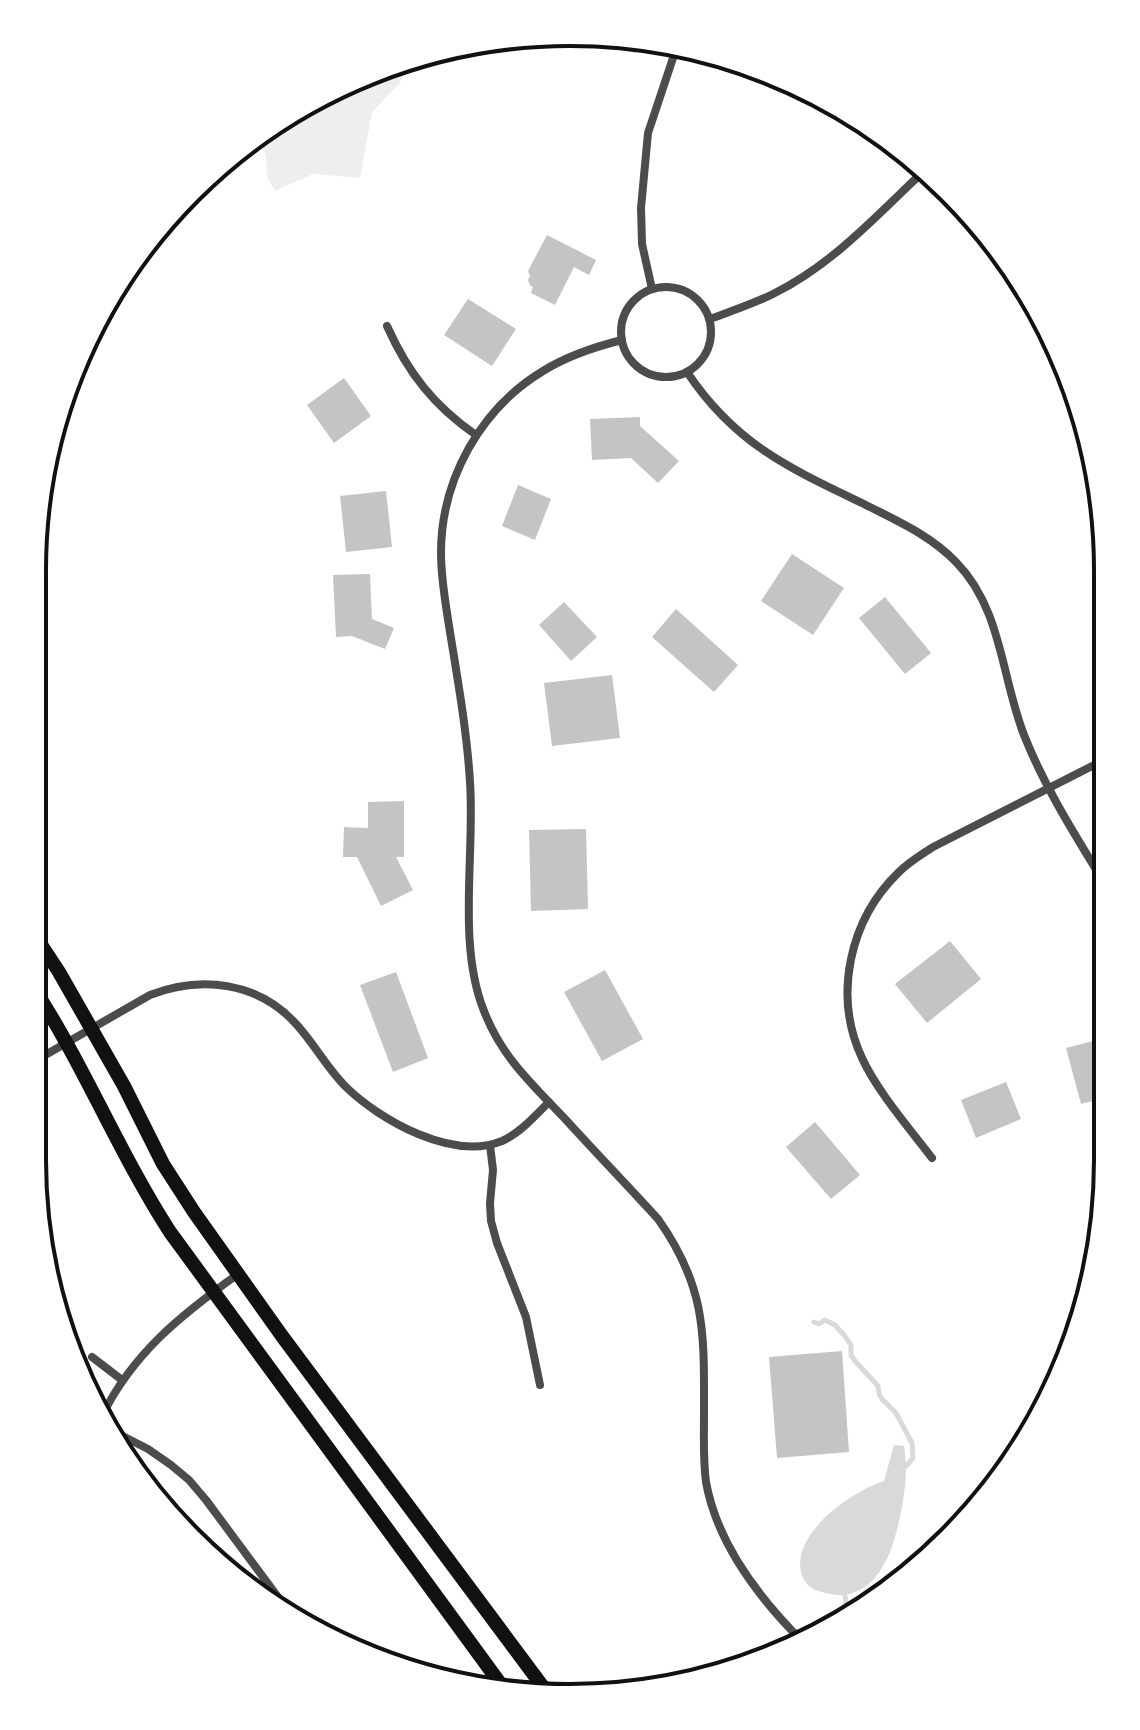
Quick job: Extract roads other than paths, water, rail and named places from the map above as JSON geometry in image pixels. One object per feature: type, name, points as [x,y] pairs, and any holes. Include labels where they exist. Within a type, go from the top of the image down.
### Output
[{"type":"main road","points":[[46,952],[124,1086],[163,1164],[238,1274],[540,1683]]},
{"type":"main road","points":[[46,1008],[152,1203],[213,1292],[497,1679]]},
{"type":"street","points":[[652,289],[642,244],[641,217],[648,133],[674,56]]},
{"type":"street","points":[[710,319],[774,293],[813,270],[841,250],[917,177]]},
{"type":"street","points":[[652,289],[681,289],[694,296],[710,319],[708,350],[699,363],[687,372],[674,377],[659,377],[634,364],[626,353],[621,327],[625,314],[631,303],[652,289]]},
{"type":"street","points":[[387,326],[414,377],[436,403],[476,435]]},
{"type":"street","points":[[622,340],[566,358],[524,384],[502,403],[476,435],[452,486],[444,518],[442,581],[471,786],[470,947],[483,1009],[507,1056],[658,1219],[686,1265],[702,1323],[704,1461],[712,1508],[739,1565],[794,1633]]},
{"type":"street","points":[[687,372],[725,419],[773,458],[917,530],[958,563],[984,602],[995,626],[1022,731],[1048,789],[1094,866]]},
{"type":"street","points":[[932,1158],[872,1078],[861,1058],[853,1034],[847,989],[857,936],[882,891],[914,859],[1094,765]]},
{"type":"street","points":[[46,1055],[150,995],[190,984],[216,984],[239,988],[280,1009],[297,1025],[328,1068],[348,1089],[375,1110],[428,1138],[472,1147],[490,1145],[520,1130],[549,1102]]},
{"type":"street","points":[[490,1145],[493,1170],[491,1221],[526,1317],[540,1385]]},
{"type":"street","points":[[108,1406],[122,1380],[142,1355],[173,1324],[238,1274]]},
{"type":"street","points":[[92,1357],[122,1380]]},
{"type":"street","points":[[126,1438],[148,1449],[189,1480],[271,1591]]},
{"type":"waterway","points":[[814,1322],[819,1324],[825,1320],[835,1325],[851,1345],[851,1355],[855,1361],[878,1386],[882,1399],[896,1413],[912,1443],[913,1458],[906,1466]]},
{"type":"waterway","points":[[845,1595],[846,1605]]}]
